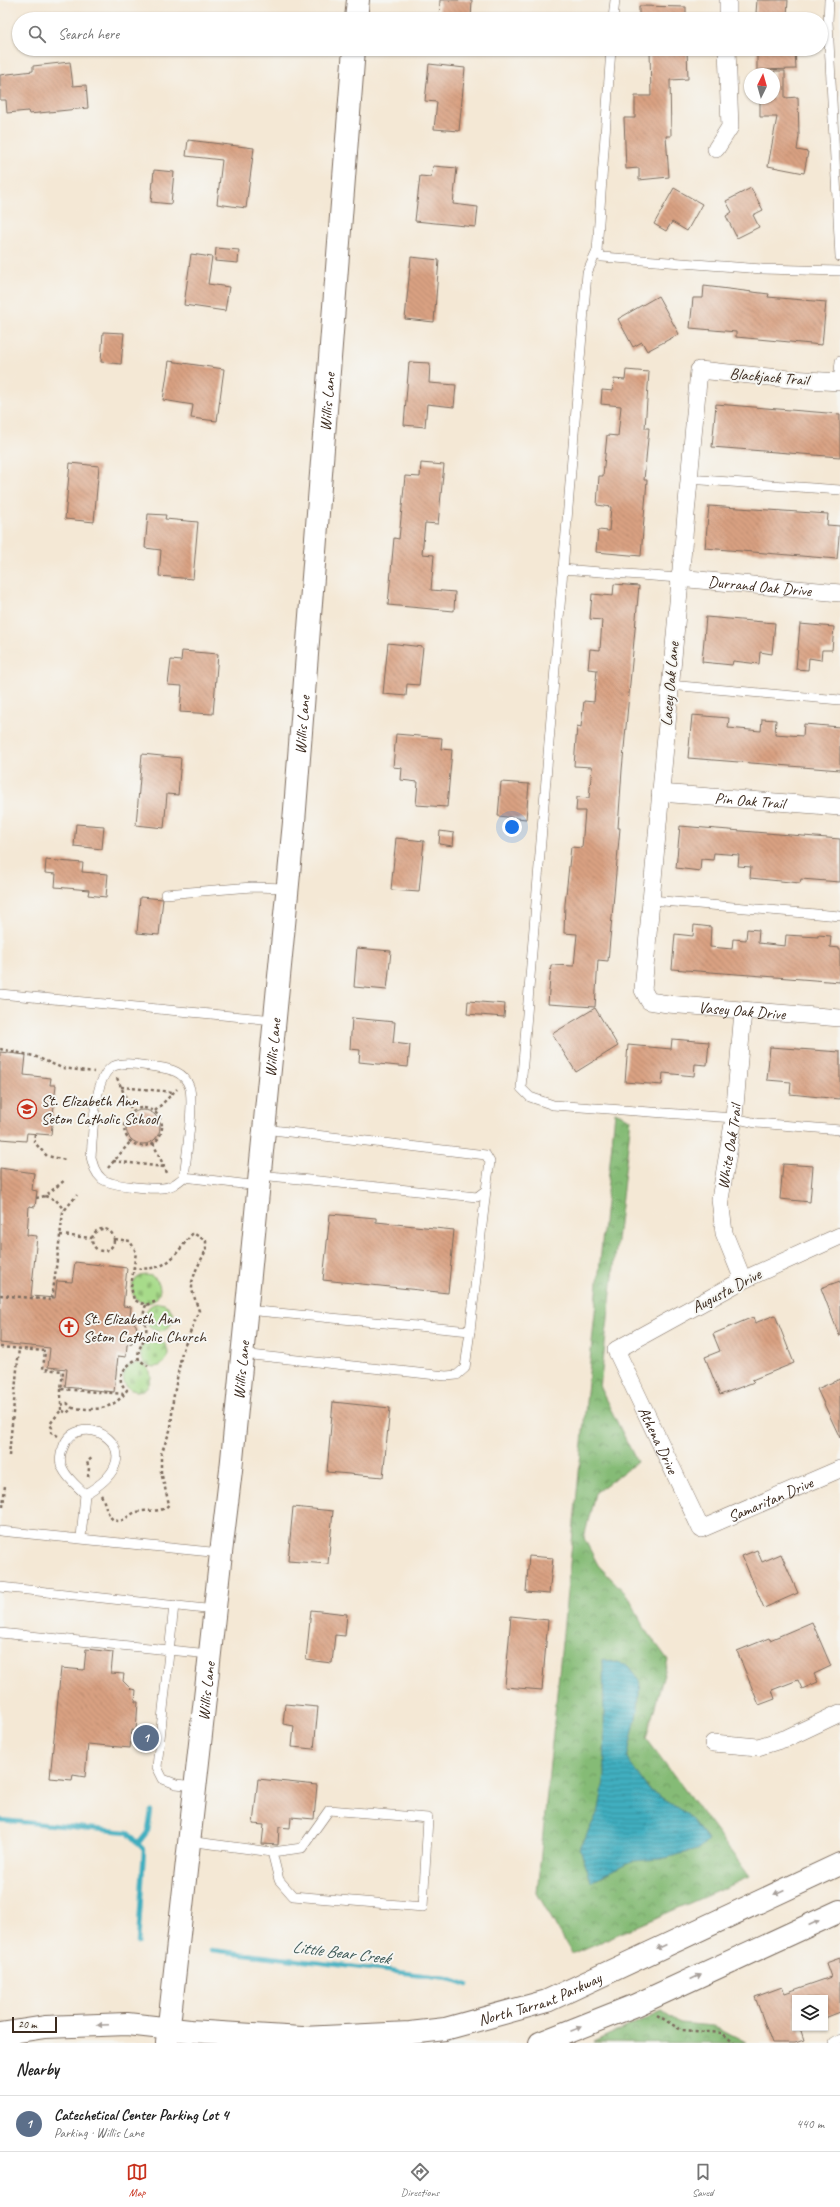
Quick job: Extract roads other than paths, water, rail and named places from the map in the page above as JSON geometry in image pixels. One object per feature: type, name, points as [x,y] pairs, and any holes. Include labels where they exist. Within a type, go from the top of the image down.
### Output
[{"type":"street","points":[[357,12],[358,0]]},
{"type":"street","points":[[728,0],[728,12]]},
{"type":"street","name":"Willis Lane","points":[[168,2036],[188,1841],[231,1470],[288,888],[353,56]]},
{"type":"street","points":[[716,149],[730,127],[727,56]]},
{"type":"street","name":"Blackjack Trail","points":[[698,370],[839,382]]},
{"type":"street","name":"Lacey Oak Lane","points":[[645,998],[643,990],[678,578],[698,370]]},
{"type":"street","name":"Durrand Oak Drive","points":[[678,578],[840,593]]},
{"type":"street","name":"Pin Oak Trail","points":[[660,793],[840,807]]},
{"type":"street","name":"Vasey Oak Drive","points":[[645,998],[649,1001],[668,1004],[840,1018]]},
{"type":"street","name":"White Oak Trail","points":[[743,1011],[734,1118],[720,1199],[724,1233],[743,1280]]},
{"type":"street","name":"Augusta Drive","points":[[616,1350],[743,1280],[840,1236]]},
{"type":"street","name":"Athena Drive","points":[[616,1350],[701,1529]]},
{"type":"street","name":"Samaritan Drive","points":[[701,1529],[840,1469]]},
{"type":"street","points":[[713,1743],[758,1747],[786,1738],[840,1713]]},
{"type":"street","name":"North Tarrant Parkway","points":[[0,2034],[45,2027],[127,2024],[168,2036],[302,2038],[410,2033],[446,2036],[546,2001],[840,1864]]},
{"type":"street","points":[[540,2043],[646,2000],[840,1911]]},
{"type":"lane","points":[[613,12],[614,0]]},
{"type":"lane","points":[[829,0],[828,22],[840,257]]},
{"type":"lane","points":[[611,56],[597,251],[587,274],[521,1088],[530,1097],[553,1105],[734,1118],[756,1123],[840,1130]]},
{"type":"lane","points":[[597,251],[602,257],[762,269],[840,270]]},
{"type":"lane","points":[[839,382],[840,361]]},
{"type":"lane","points":[[688,479],[840,490]]},
{"type":"lane","points":[[562,569],[678,578]]},
{"type":"lane","points":[[669,685],[840,700]]},
{"type":"lane","points":[[165,894],[252,887],[288,888]]},
{"type":"lane","points":[[651,900],[840,916]]},
{"type":"lane","points":[[0,994],[274,1020]]},
{"type":"lane","points":[[184,1177],[191,1095],[186,1080],[169,1068],[123,1064],[112,1067],[102,1078],[99,1088],[91,1157],[93,1168],[100,1177],[109,1183],[163,1188],[172,1185],[184,1177],[477,1197],[486,1190]]},
{"type":"lane","points":[[242,1354],[446,1376],[457,1375],[465,1368],[490,1162],[486,1155],[264,1128]]},
{"type":"lane","points":[[246,1310],[470,1331]]},
{"type":"lane","points":[[81,1538],[85,1494],[62,1468],[61,1453],[67,1440],[76,1432],[96,1431],[104,1435],[116,1448],[117,1463],[112,1474],[96,1488],[85,1494]]},
{"type":"lane","points":[[0,1531],[221,1552]]},
{"type":"lane","points":[[0,1587],[215,1610]]},
{"type":"lane","points":[[174,1606],[171,1650],[157,1767],[163,1779],[176,1784],[195,1786]]},
{"type":"lane","points":[[0,1633],[209,1654]]},
{"type":"lane","points":[[188,1841],[272,1852],[302,1848],[329,1810],[428,1818],[423,1908],[293,1896],[278,1880],[272,1852]]},
{"type":"lane","points":[[833,2043],[840,2039]]},
{"type":"water","points":[[603,1659],[629,1666],[640,1680],[638,1709],[627,1758],[647,1788],[688,1815],[708,1840],[697,1850],[661,1859],[632,1861],[591,1881],[580,1849],[599,1809],[605,1776]]},
{"type":"waterway","points":[[138,1844],[148,1831],[151,1811]]},
{"type":"waterway","name":"Little Bear Creek","points":[[0,1820],[127,1832],[144,1850],[138,1943]]},
{"type":"waterway","name":"Little Bear Creek","points":[[211,1950],[448,1978],[468,1985]]},
{"type":"place","name":"St. Elizabeth Ann Seton Catholic School","points":[[27,1109]]},
{"type":"place","name":"St. Elizabeth Ann Seton Catholic Church","points":[[69,1327]]},
{"type":"place","name":"Catechetical Center Parking Lot 4","points":[[146,1738]]}]
